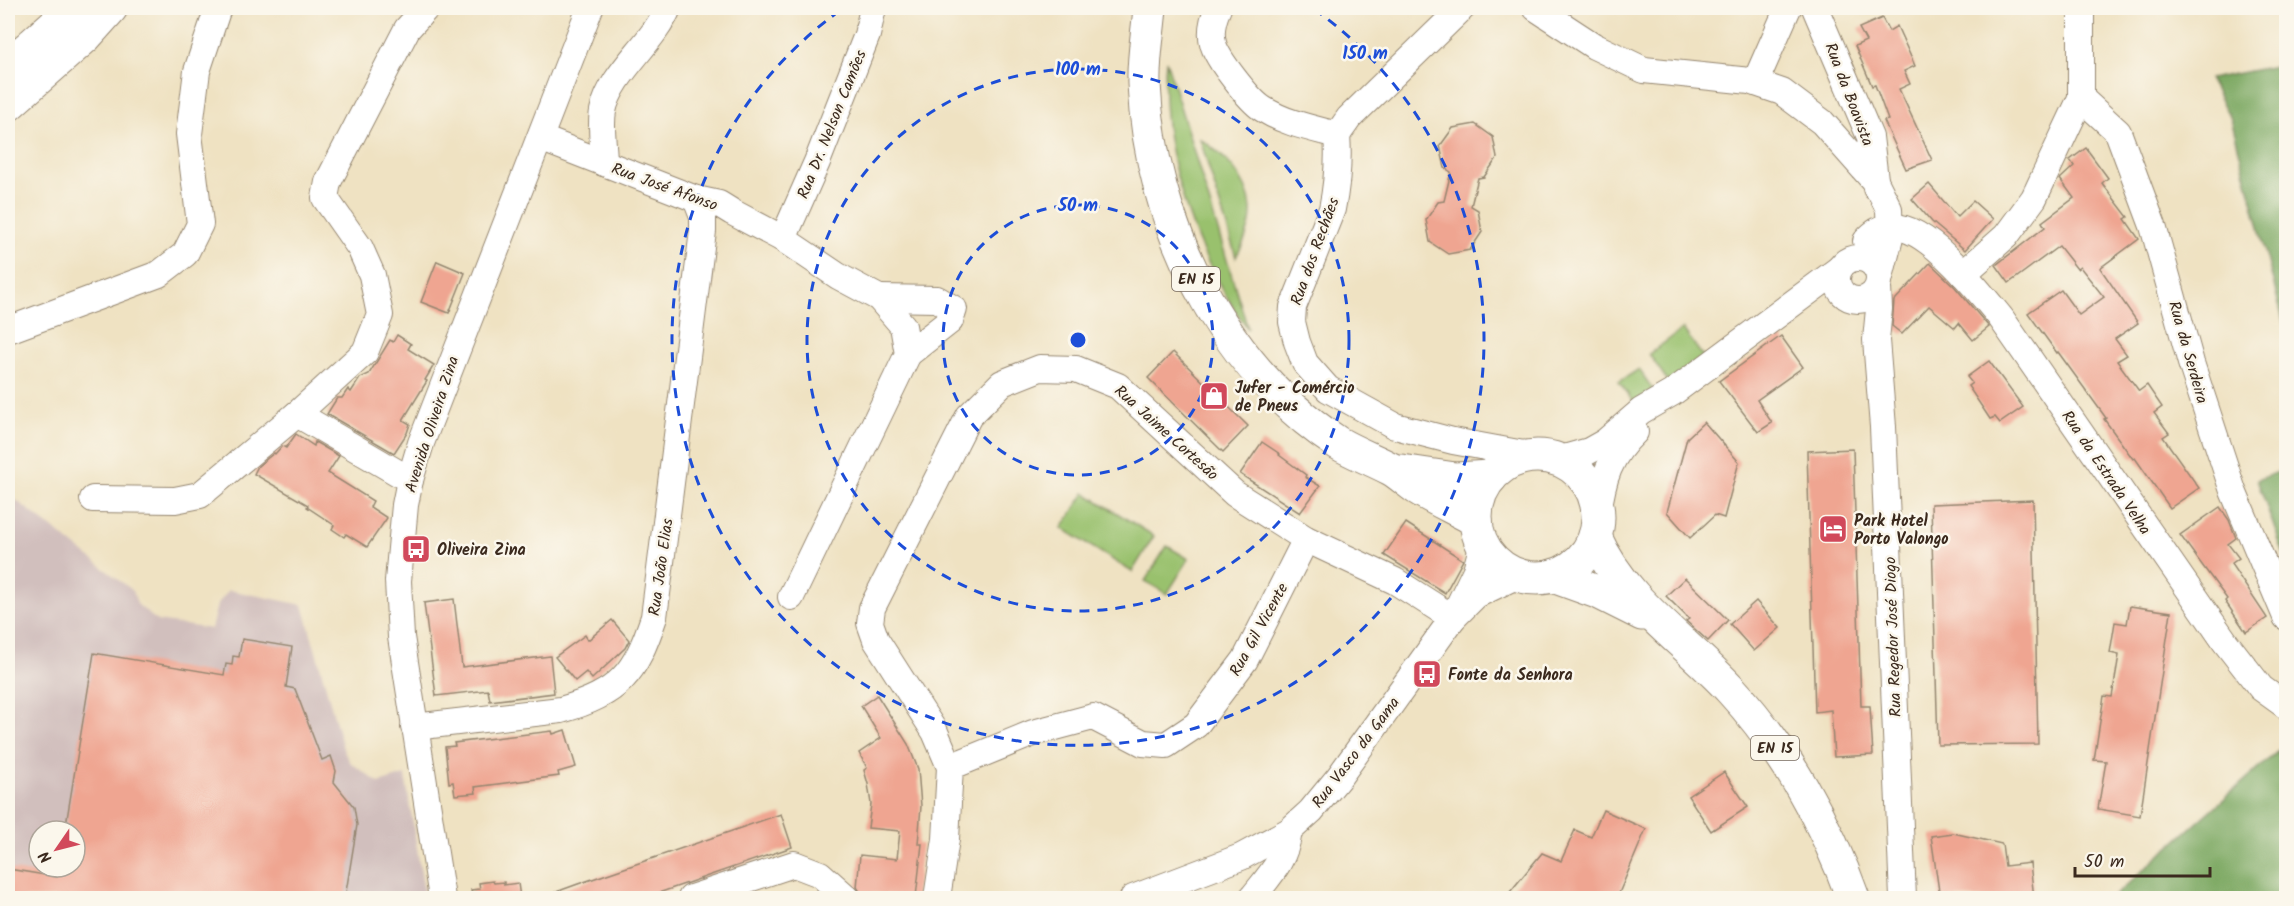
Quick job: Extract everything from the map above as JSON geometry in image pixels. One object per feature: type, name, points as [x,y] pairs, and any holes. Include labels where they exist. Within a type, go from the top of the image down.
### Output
[{"type":"main road","points":[[8,66],[73,8]]},
{"type":"main road","points":[[8,105],[85,37],[111,8]]},
{"type":"main road","name":"EN 15","points":[[1150,8],[1144,83],[1153,163],[1172,227],[1199,284],[1233,341],[1278,395],[1339,443],[1392,470],[1480,532]]},
{"type":"main road","points":[[1545,458],[1568,465],[1586,480],[1596,501],[1597,525],[1583,558],[1574,566],[1553,576],[1529,578],[1518,575],[1497,563],[1480,532],[1480,497],[1491,477],[1510,462],[1545,458]]},
{"type":"main road","name":"EN 15","points":[[1392,470],[1455,479],[1491,477]]},
{"type":"main road","name":"EN 15","points":[[1597,525],[1604,558],[1616,574],[1660,623],[1731,690],[1760,725],[1797,780],[1824,827],[1853,898]]},
{"type":"main road","name":"EN 15","points":[[1553,576],[1600,593],[1660,623]]},
{"type":"street","points":[[8,330],[159,274],[185,254],[200,224],[189,134],[197,71],[218,8]]},
{"type":"street","points":[[93,499],[175,500],[200,495],[297,414],[365,352],[380,315],[372,274],[360,248],[325,198],[326,190],[336,164],[407,29],[426,8]]},
{"type":"street","name":"Avenida Oliveira Zina","points":[[442,898],[400,638],[398,581],[405,505],[421,443],[590,8]]},
{"type":"street","points":[[604,163],[603,112],[613,87],[662,21],[668,8]]},
{"type":"street","name":"Rua Dr. Nelson Camões","points":[[783,239],[817,162],[863,45],[873,8]]},
{"type":"street","points":[[1218,8],[1212,20],[1213,45],[1245,94],[1262,108],[1293,123],[1336,135],[1348,118],[1462,8]]},
{"type":"street","points":[[1536,8],[1594,46],[1644,70],[1755,83],[1782,92],[1822,122],[1876,183]]},
{"type":"street","points":[[1755,83],[1788,8]]},
{"type":"street","name":"Rua da Boavista","points":[[1815,8],[1870,137],[1876,183],[1876,208],[1872,225],[1851,256]]},
{"type":"street","points":[[1963,274],[2006,236],[2034,198],[2081,98],[2081,8]]},
{"type":"street","name":"Rua da Serdeira","points":[[2081,98],[2118,132],[2153,226],[2191,363],[2233,491],[2286,617]]},
{"type":"street","name":"Rua dos Rechães","points":[[1336,135],[1338,156],[1332,209],[1293,306],[1292,322],[1305,363],[1328,389],[1395,426],[1453,441],[1545,458]]},
{"type":"street","name":"Rua José Afonso","points":[[540,138],[696,199],[720,204],[783,239],[838,276],[879,298],[903,326],[908,354]]},
{"type":"street","name":"Rua da Boavista","points":[[1876,183],[1903,226]]},
{"type":"street","name":"Rua João Elias","points":[[414,727],[561,710],[600,696],[617,685],[633,667],[643,649],[654,617],[703,231],[703,217],[696,199]]},
{"type":"street","points":[[703,231],[708,222],[732,212]]},
{"type":"street","points":[[1545,458],[1589,451],[1605,442],[1641,411],[1672,393],[1782,312],[1851,256],[1875,232],[1903,226]]},
{"type":"street","points":[[1881,275],[1893,247],[1910,240],[1903,226]]},
{"type":"street","points":[[1782,312],[1812,298],[1826,295],[1869,298],[1903,226]]},
{"type":"street","name":"Rua da Estrada Velha","points":[[1903,226],[1935,247],[1963,274],[2001,318],[2226,643],[2261,688],[2286,706]]},
{"type":"street","points":[[1851,256],[1870,262],[1881,275]]},
{"type":"street","points":[[1849,298],[1836,282],[1851,256]]},
{"type":"street","name":"Rua Regedor José Diogo","points":[[1881,275],[1876,340],[1883,427],[1903,898]]},
{"type":"street","name":"Rua José Afonso","points":[[791,597],[908,354],[951,321],[954,309],[937,299],[879,298]]},
{"type":"street","name":"Rua Regedor José Diogo","points":[[1849,298],[1862,310],[1876,340]]},
{"type":"street","name":"Rua Jaime Cortesão","points":[[950,767],[935,732],[876,640],[870,623],[872,608],[969,416],[1002,383],[1040,368],[1076,369],[1118,386],[1235,494],[1305,539],[1395,581],[1453,618]]},
{"type":"street","points":[[1597,525],[1603,482],[1618,448],[1672,393]]},
{"type":"street","points":[[297,414],[410,480]]},
{"type":"street","name":"Rua Vasco da Gama","points":[[1453,618],[1476,570],[1480,532]]},
{"type":"street","name":"Rua Gil Vicente","points":[[950,767],[1033,733],[1093,717],[1143,743],[1166,745],[1196,725],[1245,660],[1305,539]]},
{"type":"street","name":"Rua Vasco da Gama","points":[[1133,898],[1241,857],[1289,831],[1311,811],[1339,777],[1453,618],[1476,594],[1518,575]]},
{"type":"street","points":[[937,898],[946,839],[950,767]]},
{"type":"street","points":[[1252,898],[1278,866],[1286,849],[1289,831]]},
{"type":"street","points":[[691,898],[794,864],[820,874],[847,898]]},
{"type":"shaded area","points":[[8,496],[133,591],[137,604],[157,621],[211,629],[217,605],[229,590],[303,605],[344,752],[351,763],[379,783],[405,775],[425,898],[8,898]]},
{"type":"green space","points":[[1166,60],[1248,329],[1212,270],[1184,201],[1174,165],[1168,129],[1165,94]]},
{"type":"green space","points":[[2286,64],[2286,332],[2231,119],[2209,79]]},
{"type":"green space","points":[[1200,139],[1233,168],[1249,197],[1251,208],[1249,227],[1236,257]]},
{"type":"green space","points":[[1683,329],[1704,358],[1669,383],[1649,354]]},
{"type":"green space","points":[[1639,369],[1653,390],[1634,403],[1619,382]]},
{"type":"green space","points":[[2286,469],[2286,560],[2257,480]]},
{"type":"green space","points":[[1085,493],[1154,536],[1132,572],[1062,528]]},
{"type":"green space","points":[[1167,546],[1189,559],[1167,594],[1145,581]]},
{"type":"green space","points":[[2286,744],[2286,898],[2112,898]]},
{"type":"building","points":[[1882,18],[1889,31],[1897,26],[1915,66],[1904,71],[1910,84],[1899,89],[1932,160],[1906,169],[1884,121],[1888,120],[1875,85],[1872,86],[1855,46],[1866,41],[1859,28]]},
{"type":"building","points":[[1475,124],[1493,137],[1497,158],[1484,177],[1478,178],[1471,206],[1478,210],[1482,232],[1470,250],[1448,254],[1430,242],[1426,220],[1438,202],[1444,201],[1451,172],[1445,168],[1440,146],[1453,128]]},
{"type":"building","points":[[2086,148],[2108,178],[2102,183],[2128,217],[2125,219],[2139,239],[2100,268],[2138,323],[2115,339],[2127,355],[2117,361],[2139,391],[2147,385],[2162,407],[2154,413],[2169,433],[2163,437],[2199,488],[2170,508],[2028,313],[2061,290],[2079,315],[2104,297],[2080,267],[2077,269],[2059,246],[2009,283],[1996,265],[2045,227],[2042,222],[2074,198],[2060,179],[2074,166],[2070,160]]},
{"type":"building","points":[[1929,184],[1957,217],[1973,201],[1993,219],[1965,250],[1932,222],[1912,199]]},
{"type":"building","points":[[437,261],[465,273],[449,313],[421,302]]},
{"type":"building","points":[[1930,263],[1955,287],[1989,327],[1973,340],[1959,323],[1955,328],[1929,306],[1902,334],[1892,326],[1894,301]]},
{"type":"building","points":[[397,335],[411,344],[408,349],[434,365],[403,420],[410,424],[394,453],[327,414],[337,398],[342,398],[348,389],[351,392],[360,378],[369,374],[390,340],[393,342]]},
{"type":"building","points":[[1781,336],[1803,367],[1757,400],[1772,423],[1758,432],[1719,381]]},
{"type":"building","points":[[1173,352],[1248,426],[1223,452],[1148,378]]},
{"type":"building","points":[[1989,361],[2023,407],[2000,423],[1995,417],[1990,419],[1968,386],[1972,383],[1967,377]]},
{"type":"building","points":[[1704,422],[1739,462],[1724,518],[1715,515],[1690,538],[1667,512],[1687,438]]},
{"type":"building","points":[[296,434],[314,446],[315,442],[339,456],[328,473],[373,501],[370,507],[387,518],[367,547],[346,534],[344,537],[332,529],[334,525],[307,507],[308,505],[254,474],[258,466],[282,446],[286,448]]},
{"type":"building","points":[[1262,442],[1306,475],[1305,477],[1320,486],[1300,513],[1240,474]]},
{"type":"building","points":[[1853,449],[1861,706],[1870,706],[1873,755],[1834,757],[1831,710],[1815,712],[1807,451]]},
{"type":"building","points":[[2033,500],[2038,744],[1938,745],[1931,504]]},
{"type":"building","points":[[2220,507],[2229,520],[2236,538],[2228,544],[2239,558],[2231,564],[2267,618],[2246,632],[2225,601],[2227,599],[2180,535]]},
{"type":"building","points":[[1406,523],[1463,560],[1445,593],[1384,555]]},
{"type":"building","points":[[1685,578],[1728,620],[1708,641],[1686,621],[1689,619],[1666,596]]},
{"type":"building","points":[[454,599],[462,667],[550,656],[554,693],[490,701],[488,690],[436,696],[424,603]]},
{"type":"building","points":[[1756,601],[1780,628],[1754,651],[1730,624]]},
{"type":"building","points":[[2130,606],[2171,612],[2140,816],[2098,809],[2106,761],[2094,760],[2104,696],[2112,697],[2119,655],[2110,653],[2115,622],[2127,624]]},
{"type":"building","points":[[612,620],[629,640],[625,648],[592,679],[586,672],[575,681],[555,657],[585,635],[588,640]]},
{"type":"building","points":[[242,639],[292,647],[286,687],[295,689],[322,760],[331,756],[336,771],[334,782],[354,807],[357,825],[345,898],[8,898],[8,869],[27,872],[27,879],[87,879],[87,819],[67,819],[94,653],[224,675],[226,664],[232,665],[233,656],[239,657]]},
{"type":"building","points":[[877,695],[908,744],[918,769],[921,806],[918,844],[922,844],[916,897],[860,892],[857,887],[860,855],[897,859],[900,831],[868,828],[871,804],[864,770],[867,768],[859,753],[881,738],[861,706]]},
{"type":"building","points":[[565,730],[576,767],[558,772],[559,776],[475,787],[476,793],[455,795],[453,782],[449,783],[445,747],[455,746],[454,743],[552,731],[553,734]]},
{"type":"building","points":[[1724,772],[1748,807],[1711,831],[1688,796]]},
{"type":"building","points":[[1603,810],[1646,829],[1617,898],[1505,898],[1542,853],[1561,861],[1575,830],[1591,837]]},
{"type":"building","points":[[781,814],[792,847],[644,898],[542,897],[578,884]]},
{"type":"building","points":[[1953,833],[2002,844],[2005,866],[2030,863],[2034,898],[1940,898],[1931,836]]},
{"type":"building","points":[[493,881],[494,883],[504,882],[504,885],[518,883],[520,898],[472,898],[471,890],[480,889],[479,883]]},
{"type":"place","name":"Jufer - Comércio de Pneus","points":[[1214,396]]},
{"type":"place","name":"Park Hotel Porto Valongo","points":[[1833,529]]},
{"type":"place","name":"Oliveira Zina","points":[[416,549]]},
{"type":"place","name":"Fonte da Senhora","points":[[1427,674]]}]
